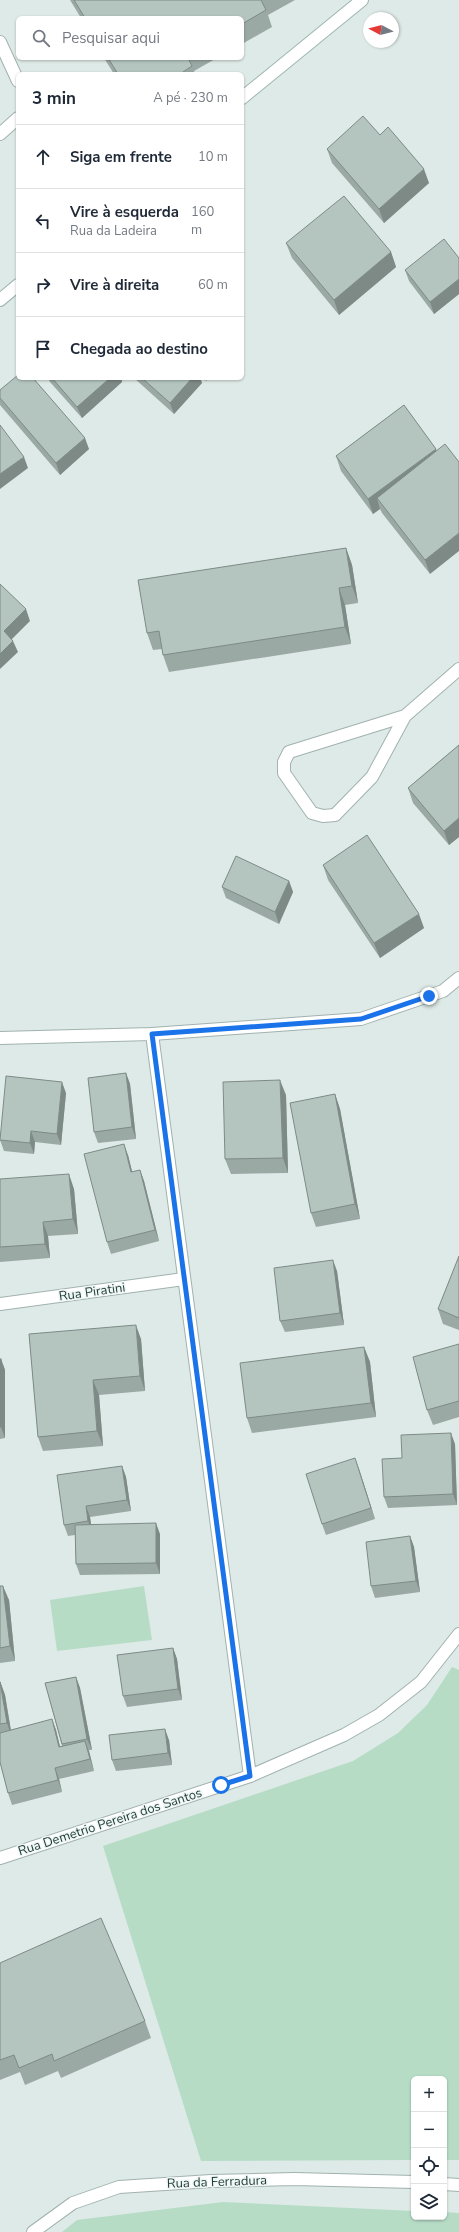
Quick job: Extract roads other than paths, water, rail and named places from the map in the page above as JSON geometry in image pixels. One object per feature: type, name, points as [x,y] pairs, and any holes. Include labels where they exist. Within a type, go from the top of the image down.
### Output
[{"type":"street","points":[[244,96],[362,0]]},
{"type":"street","points":[[0,42],[16,77]]},
{"type":"street","points":[[0,134],[16,120]]},
{"type":"street","points":[[0,300],[16,287]]},
{"type":"street","points":[[405,716],[289,752],[284,762],[284,773],[312,813],[324,816],[335,815],[372,777],[405,716],[459,669]]},
{"type":"street","points":[[0,1038],[152,1034],[361,1019],[443,992],[459,978]]},
{"type":"street","points":[[152,1034],[250,1776]]},
{"type":"street","name":"Rua Piratini","points":[[0,1304],[184,1279]]},
{"type":"street","name":"Rua Demetrio Pereira dos Santos","points":[[0,1858],[250,1776],[344,1735],[379,1716],[421,1682],[459,1634]]},
{"type":"street","name":"Rua da Ferradura","points":[[33,2232],[73,2203],[119,2188],[211,2181],[294,2179],[411,2182]]},
{"type":"street","points":[[447,2184],[459,2185]]}]
